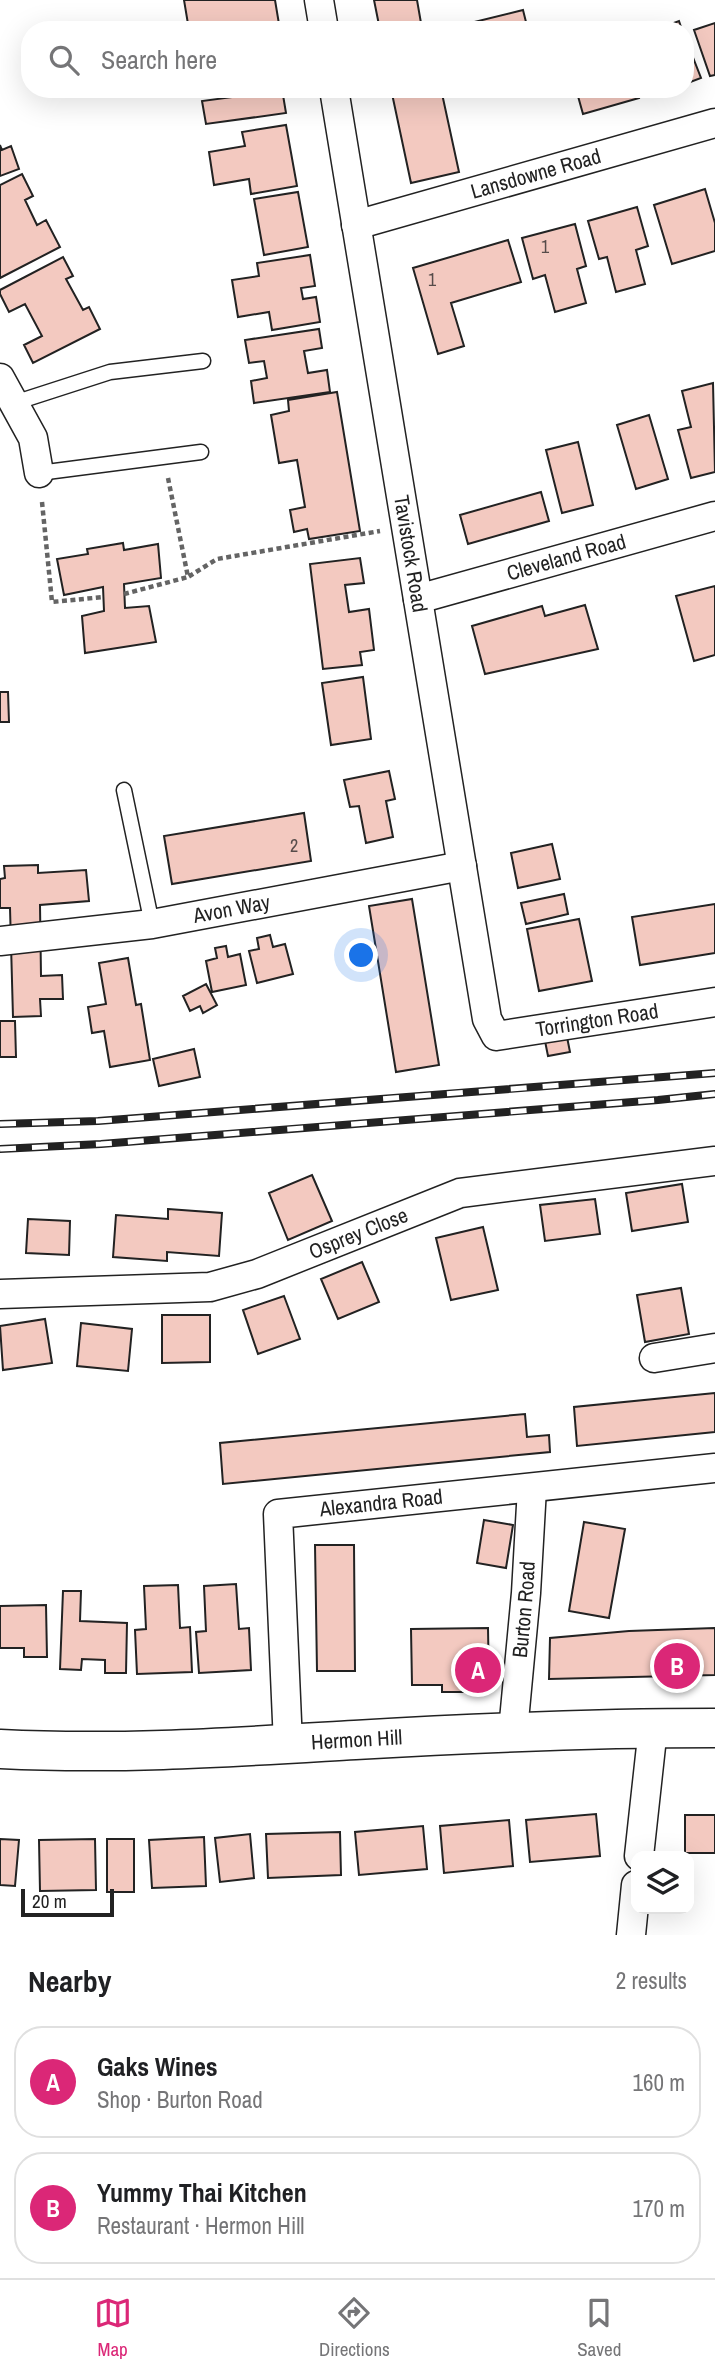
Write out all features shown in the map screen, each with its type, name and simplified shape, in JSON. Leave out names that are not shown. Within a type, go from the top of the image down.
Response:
[{"type":"main road","name":"Hermon Hill","points":[[0,1749],[65,1752],[177,1751],[513,1731],[715,1728]]},
{"type":"street","points":[[319,0],[322,21]]},
{"type":"street","name":"Tavistock Road","points":[[335,98],[487,1019]]},
{"type":"street","name":"Lansdowne Road","points":[[356,225],[715,123]]},
{"type":"street","points":[[0,378],[33,438],[39,473]]},
{"type":"street","name":"Cleveland Road","points":[[418,599],[715,516]]},
{"type":"street","name":"Avon Way","points":[[0,941],[152,924],[462,866]]},
{"type":"street","name":"Torrington Road","points":[[487,1019],[496,1036],[715,1002]]},
{"type":"street","name":"Osprey Close","points":[[0,1294],[210,1287],[257,1274],[460,1193],[715,1161]]},
{"type":"street","points":[[654,1358],[715,1348]]},
{"type":"street","name":"Alexandra Road","points":[[288,1744],[278,1514],[715,1468]]},
{"type":"street","name":"Burton Road","points":[[513,1731],[527,1593],[532,1488]]},
{"type":"street","points":[[640,1851],[653,1728]]},
{"type":"street","points":[[631,1935],[633,1914]]},
{"type":"lane","points":[[14,403],[110,372],[204,362]]},
{"type":"lane","points":[[39,473],[201,452]]},
{"type":"lane","points":[[124,790],[152,924]]},
{"type":"path","points":[[163,457],[188,577]]},
{"type":"path","points":[[39,473],[52,602],[104,597]]},
{"type":"path","points":[[124,594],[188,577],[217,559],[406,527]]},
{"type":"building","points":[[184,0],[275,0],[278,21],[188,21]]},
{"type":"building","points":[[374,0],[417,0],[421,21],[378,21]]},
{"type":"building","points":[[523,10],[526,21],[478,21]]},
{"type":"building","points":[[715,23],[715,75],[710,76],[694,30]]},
{"type":"building","points":[[694,60],[701,78],[694,81]]},
{"type":"building","points":[[225,98],[284,98],[286,113],[206,124],[202,101]]},
{"type":"building","points":[[393,98],[443,98],[459,172],[411,183]]},
{"type":"building","points":[[579,98],[639,98],[583,114]]},
{"type":"building","points":[[286,125],[297,186],[251,194],[249,179],[214,185],[209,152],[245,146],[242,132]]},
{"type":"building","points":[[0,145],[2,150],[11,146],[19,169],[0,176]]},
{"type":"building","points":[[22,174],[33,196],[25,200],[37,225],[46,220],[60,247],[0,278],[0,185]]},
{"type":"building","points":[[705,189],[715,223],[715,251],[672,264],[654,205]]},
{"type":"building","points":[[298,192],[308,247],[264,255],[254,199]]},
{"type":"building","points":[[637,207],[648,246],[636,250],[645,284],[616,292],[607,257],[599,259],[588,221]]},
{"type":"building","points":[[575,224],[586,266],[577,269],[586,303],[555,312],[545,275],[533,279],[522,238]]},
{"type":"building","points":[[508,240],[521,282],[451,303],[464,346],[438,354],[413,268]]},
{"type":"building","points":[[310,255],[315,286],[301,288],[303,299],[316,297],[320,322],[272,330],[269,312],[238,317],[232,280],[259,276],[257,263]]},
{"type":"building","points":[[63,257],[73,276],[66,279],[83,310],[89,307],[100,329],[33,363],[24,345],[42,336],[25,304],[9,312],[0,290]]},
{"type":"building","points":[[319,329],[322,348],[304,351],[308,373],[327,370],[330,392],[254,403],[251,381],[267,378],[264,361],[249,363],[245,340]]},
{"type":"building","points":[[713,383],[715,472],[691,478],[678,430],[691,427],[682,391]]},
{"type":"building","points":[[337,392],[360,531],[309,539],[307,529],[294,532],[290,510],[305,507],[297,460],[279,463],[271,415],[289,411],[288,400]]},
{"type":"building","points":[[649,415],[668,479],[636,489],[617,425]]},
{"type":"building","points":[[578,442],[593,505],[562,513],[546,450]]},
{"type":"building","points":[[541,492],[549,521],[468,544],[460,515]]},
{"type":"building","points":[[123,543],[124,550],[158,544],[161,578],[124,584],[125,608],[149,606],[156,642],[85,653],[82,616],[104,611],[103,587],[64,595],[57,559],[88,554],[87,549]]},
{"type":"building","points":[[360,558],[364,583],[345,585],[349,612],[369,609],[374,650],[360,652],[362,665],[323,669],[310,564]]},
{"type":"building","points":[[715,586],[715,655],[694,661],[676,596]]},
{"type":"building","points":[[585,605],[598,649],[485,674],[472,626],[542,606],[545,616]]},
{"type":"building","points":[[363,677],[371,739],[331,745],[322,683]]},
{"type":"building","points":[[0,692],[8,692],[9,722],[0,722]]},
{"type":"building","points":[[389,771],[395,799],[386,801],[393,837],[366,843],[359,806],[350,807],[344,780]]},
{"type":"building","points":[[304,813],[311,861],[172,884],[164,836]]},
{"type":"building","points":[[552,844],[560,879],[518,888],[511,853]]},
{"type":"building","points":[[38,865],[38,873],[86,870],[89,901],[40,905],[41,976],[62,975],[63,999],[40,999],[41,1016],[13,1017],[10,908],[0,908],[0,879],[5,878],[4,866]]},
{"type":"building","points":[[564,894],[568,914],[526,924],[521,903]]},
{"type":"building","points":[[412,899],[439,1065],[396,1072],[369,906]]},
{"type":"building","points":[[715,904],[715,953],[640,965],[632,917]]},
{"type":"building","points":[[579,919],[592,981],[539,991],[527,929]]},
{"type":"building","points":[[270,935],[273,947],[285,944],[293,974],[257,983],[249,951],[259,949],[257,938]]},
{"type":"building","points":[[226,946],[228,957],[240,954],[246,985],[212,992],[206,961],[217,958],[215,948]]},
{"type":"building","points":[[128,958],[136,1005],[141,1004],[150,1060],[110,1067],[104,1031],[92,1033],[88,1007],[106,1004],[99,963]]},
{"type":"building","points":[[206,984],[217,1005],[203,1013],[200,1006],[190,1011],[183,996]]},
{"type":"building","points":[[0,1021],[15,1021],[16,1057],[0,1057]]},
{"type":"building","points":[[567,1037],[570,1052],[548,1056],[545,1041]]},
{"type":"building","points":[[194,1049],[200,1077],[159,1086],[153,1059]]},
{"type":"building","points":[[312,1175],[332,1221],[288,1240],[269,1193]]},
{"type":"building","points":[[682,1184],[688,1222],[632,1231],[626,1193]]},
{"type":"building","points":[[595,1199],[600,1234],[545,1241],[540,1205]]},
{"type":"building","points":[[168,1209],[222,1213],[219,1256],[167,1252],[167,1261],[113,1257],[116,1215],[168,1219]]},
{"type":"building","points":[[28,1219],[70,1221],[69,1255],[26,1253]]},
{"type":"building","points":[[483,1227],[498,1290],[451,1300],[436,1238]]},
{"type":"building","points":[[362,1262],[379,1302],[338,1319],[321,1279]]},
{"type":"building","points":[[681,1288],[689,1334],[645,1342],[637,1295]]},
{"type":"building","points":[[284,1296],[300,1339],[258,1354],[243,1310]]},
{"type":"building","points":[[162,1315],[210,1315],[210,1362],[162,1363]]},
{"type":"building","points":[[45,1319],[52,1363],[3,1370],[0,1326]]},
{"type":"building","points":[[81,1323],[132,1329],[128,1371],[77,1366]]},
{"type":"building","points":[[715,1393],[715,1432],[577,1446],[574,1407]]},
{"type":"building","points":[[525,1414],[527,1437],[549,1435],[550,1452],[223,1484],[220,1443]]},
{"type":"building","points":[[484,1520],[513,1525],[506,1568],[477,1563]]},
{"type":"building","points":[[584,1522],[625,1529],[609,1618],[569,1611]]},
{"type":"building","points":[[315,1545],[354,1545],[355,1671],[317,1671]]},
{"type":"building","points":[[236,1584],[239,1629],[249,1628],[251,1670],[199,1673],[196,1632],[206,1631],[204,1586]]},
{"type":"building","points":[[178,1585],[180,1628],[190,1627],[192,1672],[137,1674],[135,1630],[146,1629],[144,1586]]},
{"type":"building","points":[[63,1591],[81,1591],[80,1621],[127,1623],[126,1673],[105,1673],[105,1660],[82,1659],[81,1670],[60,1669]]},
{"type":"building","points":[[46,1605],[47,1657],[24,1657],[24,1648],[0,1648],[0,1606]]},
{"type":"building","points":[[488,1628],[489,1685],[469,1685],[469,1692],[442,1692],[442,1685],[412,1685],[411,1629]]},
{"type":"building","points":[[715,1628],[715,1675],[549,1679],[550,1638],[629,1631]]},
{"type":"building","points":[[596,1814],[600,1856],[530,1862],[526,1820]]},
{"type":"building","points":[[685,1815],[715,1815],[715,1853],[685,1851]]},
{"type":"building","points":[[509,1820],[513,1866],[444,1873],[440,1826]]},
{"type":"building","points":[[423,1826],[427,1869],[359,1875],[355,1832]]},
{"type":"building","points":[[340,1832],[341,1875],[268,1878],[266,1834]]},
{"type":"building","points":[[250,1834],[254,1878],[220,1882],[215,1838]]},
{"type":"building","points":[[204,1837],[206,1886],[152,1888],[149,1840]]},
{"type":"building","points":[[0,1839],[19,1840],[15,1886],[0,1885]]},
{"type":"building","points":[[95,1839],[96,1890],[40,1891],[39,1840]]},
{"type":"building","points":[[107,1839],[134,1839],[134,1892],[107,1892]]},
{"type":"railway","points":[[0,1124],[98,1121],[715,1073]]},
{"type":"railway","points":[[0,1149],[101,1144],[715,1094]]},
{"type":"place","name":"Yummy Thai Kitchen","points":[[677,1666]]},
{"type":"place","name":"Gaks Wines","points":[[478,1670]]}]
